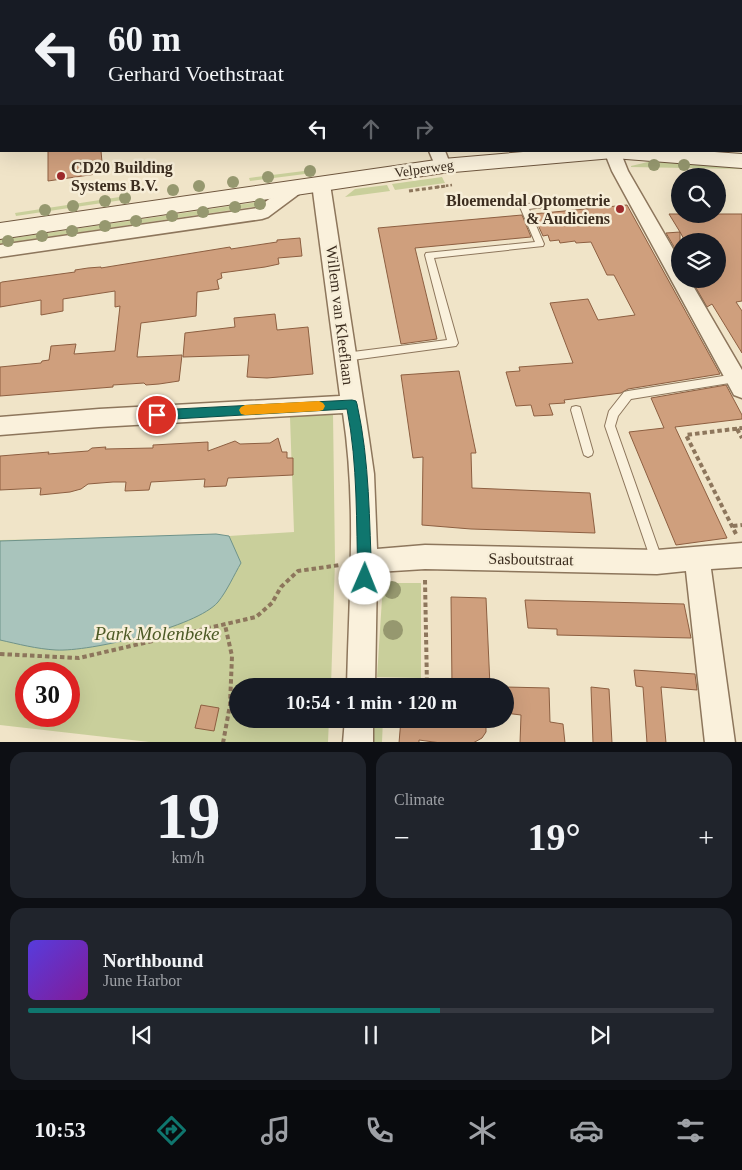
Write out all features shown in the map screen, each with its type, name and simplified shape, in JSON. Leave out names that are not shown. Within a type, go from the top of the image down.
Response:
[{"type":"main road","name":"Velperweg","points":[[0,231],[444,167],[602,152]]},
{"type":"main road","name":"Velperweg","points":[[625,152],[742,161]]},
{"type":"street","points":[[612,152],[620,170],[671,262]]},
{"type":"street","name":"Willem van Kleeflaan","points":[[321,184],[361,469],[366,561],[361,678]]},
{"type":"street","name":"Velperweg","points":[[0,251],[262,213],[297,187]]},
{"type":"street","points":[[686,288],[740,381]]},
{"type":"street","points":[[0,426],[99,418],[352,404]]},
{"type":"street","name":"Sasboutstraat","points":[[366,561],[424,557],[657,562],[697,559],[740,547]]},
{"type":"street","points":[[697,559],[720,742]]},
{"type":"street","points":[[358,742],[359,728]]},
{"type":"lane","points":[[345,357],[453,343],[429,255],[540,244],[524,207],[569,202]]},
{"type":"lane","points":[[657,562],[610,426],[613,414],[628,395],[740,381]]},
{"type":"lane","points":[[576,410],[588,452]]},
{"type":"path","points":[[47,0],[76,0]]},
{"type":"path","name":"Velperweg","points":[[444,167],[460,184]]},
{"type":"path","points":[[740,547],[732,526],[686,435],[740,428],[742,438]]},
{"type":"path","points":[[732,526],[742,525]]},
{"type":"path","points":[[424,557],[427,678]]},
{"type":"path","points":[[0,654],[79,658],[225,625],[256,617],[272,603],[281,587],[298,571],[366,561]]},
{"type":"path","points":[[223,742],[230,705],[232,656],[225,625]]},
{"type":"green space","points":[[652,161],[742,165],[742,169],[631,167]]},
{"type":"green space","points":[[312,170],[313,173],[250,181],[249,178]]},
{"type":"green space","points":[[442,177],[445,183],[395,190],[392,184]]},
{"type":"green space","points":[[387,185],[390,191],[345,197],[355,189]]},
{"type":"green space","points":[[126,196],[129,199],[16,216],[15,213]]},
{"type":"green space","points":[[271,200],[257,209],[252,207],[0,244],[0,240]]},
{"type":"green space","name":"Park Molenbeke","points":[[333,413],[335,561],[331,678],[229,678],[229,728],[329,728],[328,742],[149,742],[18,727],[80,727],[80,662],[15,662],[15,727],[0,725],[0,540],[229,536],[294,532],[290,417]]},
{"type":"green space","points":[[383,583],[421,583],[421,678],[377,677]]},
{"type":"green space","points":[[372,728],[383,728],[382,742],[371,742]]},
{"type":"water","points":[[216,534],[229,536],[241,563],[218,602],[206,611],[188,620],[142,636],[72,650],[42,649],[0,640],[0,541]]},
{"type":"building","points":[[48,152],[101,152],[103,173],[48,181]]},
{"type":"building","points":[[627,205],[720,374],[628,389],[621,393],[564,400],[565,403],[549,404],[553,415],[534,416],[531,405],[516,406],[506,372],[520,371],[519,367],[573,363],[550,303],[588,299],[598,320],[635,315],[614,275],[607,275],[591,242],[576,243],[575,241],[560,243],[559,240],[550,241],[548,235],[543,236],[533,214]]},
{"type":"building","points":[[726,214],[742,214],[742,301],[736,302],[742,311],[742,353],[712,304],[707,307],[696,288],[726,288],[726,233],[680,233],[674,223],[726,223]]},
{"type":"building","points":[[522,215],[531,237],[415,248],[437,339],[401,344],[378,228]]},
{"type":"building","points":[[680,232],[671,233],[671,242],[666,233]]},
{"type":"building","points":[[300,238],[302,256],[278,258],[279,264],[265,267],[221,273],[222,278],[217,280],[219,289],[197,292],[196,316],[141,323],[137,357],[182,355],[179,381],[146,385],[144,383],[113,385],[113,387],[0,396],[0,367],[41,363],[42,361],[49,360],[51,346],[76,344],[74,354],[115,351],[120,306],[115,307],[115,291],[63,299],[63,311],[41,315],[41,300],[0,307],[0,283],[75,272],[75,270],[88,268],[101,268],[230,247],[231,249],[277,242],[277,240]]},
{"type":"building","points":[[275,314],[277,330],[308,327],[313,374],[267,378],[247,377],[249,355],[183,357],[185,333],[235,327],[234,318]]},
{"type":"building","points":[[459,371],[476,453],[471,453],[472,488],[590,493],[595,533],[471,529],[422,525],[423,457],[413,458],[401,375]]},
{"type":"building","points":[[726,385],[742,415],[742,419],[675,427],[727,538],[676,545],[629,432],[664,428],[651,398]]},
{"type":"building","points":[[278,438],[282,452],[287,452],[287,458],[293,458],[293,475],[228,478],[226,486],[204,487],[205,479],[151,482],[149,490],[125,491],[126,482],[113,482],[88,484],[81,489],[70,492],[40,495],[41,488],[0,490],[0,456],[88,451],[92,448],[106,447],[105,449],[153,448],[153,445],[208,442],[208,451],[235,441],[240,444],[270,443]]},
{"type":"building","points":[[451,597],[486,598],[490,678],[452,678]]},
{"type":"building","points":[[525,600],[684,604],[691,638],[557,635],[557,629],[528,628]]},
{"type":"building","points":[[634,670],[695,674],[697,690],[661,687],[666,742],[647,742],[643,687],[636,686]]},
{"type":"building","points":[[514,687],[549,688],[550,722],[563,724],[565,742],[520,742],[521,715],[514,714]]},
{"type":"building","points":[[591,687],[609,689],[612,742],[593,742]]},
{"type":"building","points":[[201,705],[219,708],[214,731],[195,728]]},
{"type":"building","points":[[400,728],[486,728],[482,738],[475,742],[419,740],[419,742],[399,742]]},
{"type":"slow traffic","points":[[245,410],[319,406]]},
{"type":"place","name":"CD20 Building Systems B.V.","points":[[61,176]]},
{"type":"place","name":"Bloemendal Optometrie & Audiciens","points":[[620,209]]},
{"type":"route","points":[[157,415],[352,404],[361,469],[366,561],[365,579]]}]
